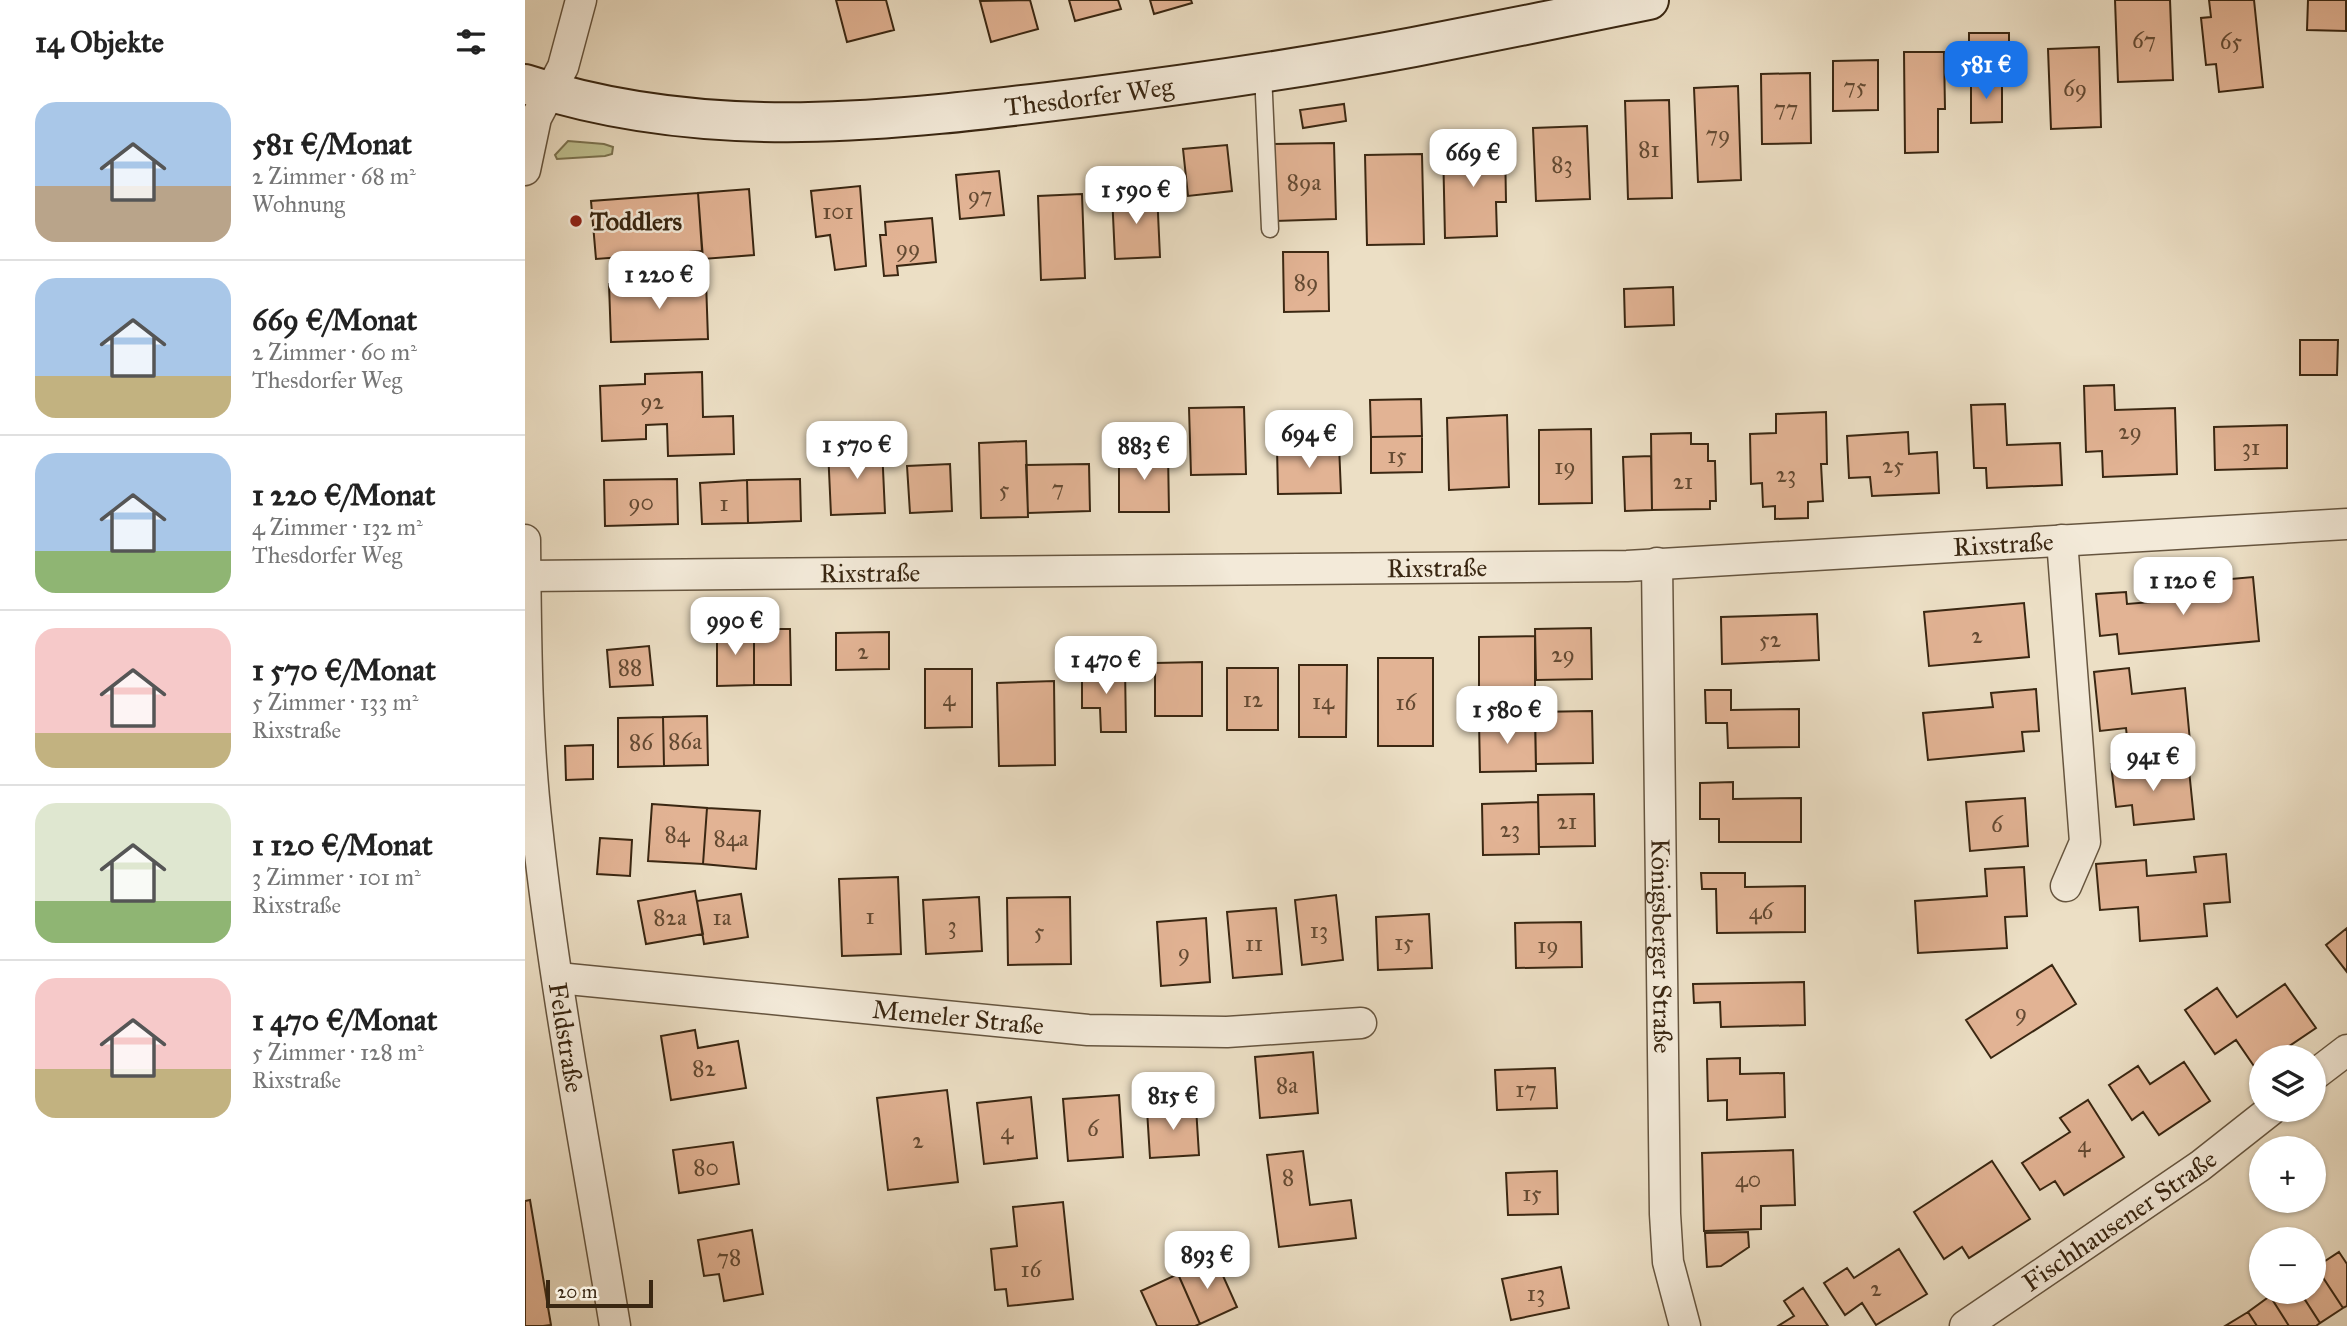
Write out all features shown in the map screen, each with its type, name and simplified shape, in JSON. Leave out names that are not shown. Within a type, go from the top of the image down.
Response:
[{"type":"street","points":[[525,170],[536,118],[538,88],[563,67],[582,0]]},
{"type":"street","name":"Thesdorfer Weg","points":[[538,88],[632,112],[703,120],[789,124],[968,112],[1204,82],[1412,48],[1649,0]]},
{"type":"street","name":"Rixstraße","points":[[525,576],[1613,566],[2347,524]]},
{"type":"street","name":"Feldstraße","points":[[525,540],[525,677],[537,826],[558,978],[614,1326]]},
{"type":"street","points":[[2062,540],[2085,842],[2066,886]]},
{"type":"street","name":"Königsberger Straße","points":[[1657,563],[1665,1214],[1668,1262],[1685,1326]]},
{"type":"street","name":"Memeler Straße","points":[[558,978],[1088,1030],[1227,1032],[1361,1023]]},
{"type":"street","points":[[2326,1066],[2347,1050]]},
{"type":"street","name":"Fischhausener Straße","points":[[1965,1326],[2200,1167],[2256,1122]]},
{"type":"lane","points":[[1263,72],[1269,229]]},
{"type":"green space","points":[[568,141],[604,144],[613,147],[612,154],[557,159],[555,155]]},
{"type":"building","points":[[836,0],[886,0],[894,30],[847,42]]},
{"type":"building","points":[[1030,0],[1038,29],[991,42],[980,1]]},
{"type":"building","points":[[1069,0],[1118,0],[1121,9],[1075,21]]},
{"type":"building","points":[[1150,0],[1191,0],[1192,3],[1154,14]]},
{"type":"building","points":[[2115,0],[2170,0],[2173,80],[2118,82]]},
{"type":"building","points":[[2209,0],[2254,0],[2263,87],[2219,92],[2216,64],[2206,65],[2201,18],[2211,17]]},
{"type":"building","points":[[2308,0],[2346,0],[2346,31],[2307,30]]},
{"type":"building","points":[[1969,33],[2009,33],[2009,79],[1969,79]]},
{"type":"building","points":[[2099,47],[2101,127],[2051,129],[2048,49]]},
{"type":"building","points":[[1904,52],[1944,52],[1945,109],[1938,109],[1938,152],[1905,153]]},
{"type":"building","points":[[1878,60],[1878,110],[1833,111],[1833,61]]},
{"type":"building","points":[[1810,73],[1811,143],[1762,144],[1761,74]]},
{"type":"building","points":[[1971,80],[2002,80],[2002,122],[1971,123]]},
{"type":"building","points":[[1738,86],[1741,180],[1698,182],[1694,88]]},
{"type":"building","points":[[1669,100],[1672,198],[1628,199],[1625,101]]},
{"type":"building","points":[[1344,104],[1346,121],[1303,128],[1300,110]]},
{"type":"building","points":[[1587,126],[1590,199],[1536,201],[1533,128]]},
{"type":"building","points":[[1334,143],[1336,219],[1275,221],[1273,144]]},
{"type":"building","points":[[1505,144],[1506,202],[1496,202],[1497,236],[1445,238],[1443,146]]},
{"type":"building","points":[[1227,145],[1232,191],[1188,196],[1183,149]]},
{"type":"building","points":[[1422,154],[1424,244],[1367,245],[1365,155]]},
{"type":"building","points":[[999,171],[1004,215],[960,219],[956,175]]},
{"type":"building","points":[[860,186],[866,266],[835,270],[830,235],[816,237],[811,191]]},
{"type":"building","points":[[749,189],[754,255],[703,259],[698,193]]},
{"type":"building","points":[[1157,192],[1160,257],[1115,259],[1112,194]]},
{"type":"building","points":[[698,193],[702,251],[596,259],[591,201]]},
{"type":"building","points":[[1082,194],[1085,278],[1041,280],[1038,196]]},
{"type":"building","points":[[932,218],[936,262],[897,266],[898,275],[884,276],[880,235],[886,235],[885,222]]},
{"type":"building","points":[[1283,252],[1328,252],[1329,311],[1284,312]]},
{"type":"building","points":[[706,281],[708,339],[611,342],[609,284]]},
{"type":"building","points":[[1673,287],[1674,325],[1625,327],[1624,289]]},
{"type":"building","points":[[2300,340],[2338,340],[2337,375],[2300,375]]},
{"type":"building","points":[[702,372],[703,417],[733,416],[734,454],[668,456],[667,424],[646,425],[646,439],[602,441],[600,386],[645,384],[645,374]]},
{"type":"building","points":[[2114,385],[2115,410],[2175,408],[2177,474],[2103,477],[2102,451],[2086,452],[2084,386]]},
{"type":"building","points":[[1421,399],[1422,436],[1371,437],[1370,400]]},
{"type":"building","points":[[2005,404],[2007,445],[2060,443],[2062,485],[1987,488],[1986,468],[1974,468],[1971,405]]},
{"type":"building","points":[[1244,407],[1246,474],[1191,475],[1189,408]]},
{"type":"building","points":[[1826,412],[1827,464],[1821,464],[1823,501],[1808,502],[1808,518],[1775,519],[1775,506],[1763,507],[1762,483],[1751,484],[1750,434],[1776,433],[1776,414]]},
{"type":"building","points":[[1507,415],[1509,487],[1449,490],[1447,418]]},
{"type":"building","points":[[2287,425],[2287,468],[2215,470],[2214,427]]},
{"type":"building","points":[[1591,429],[1592,503],[1539,504],[1539,430]]},
{"type":"building","points":[[1908,432],[1909,454],[1937,452],[1939,493],[1872,496],[1870,477],[1849,478],[1847,436]]},
{"type":"building","points":[[1691,433],[1691,444],[1708,444],[1708,461],[1715,461],[1716,501],[1710,501],[1710,509],[1652,510],[1651,434]]},
{"type":"building","points":[[1422,436],[1422,472],[1371,473],[1371,437]]},
{"type":"building","points":[[1026,441],[1028,517],[981,518],[979,443]]},
{"type":"building","points":[[1339,445],[1341,493],[1278,494],[1277,447]]},
{"type":"building","points":[[882,447],[885,513],[831,515],[828,449]]},
{"type":"building","points":[[1168,452],[1169,512],[1119,512],[1119,453]]},
{"type":"building","points":[[1651,456],[1652,510],[1625,511],[1623,457]]},
{"type":"building","points":[[950,464],[952,511],[910,513],[907,466]]},
{"type":"building","points":[[1089,464],[1090,511],[1028,513],[1026,465]]},
{"type":"building","points":[[677,479],[678,524],[605,526],[604,480]]},
{"type":"building","points":[[800,479],[801,521],[748,523],[747,480]]},
{"type":"building","points":[[747,480],[748,523],[702,524],[700,483]]},
{"type":"building","points":[[2253,577],[2259,641],[2119,654],[2117,634],[2100,636],[2096,594],[2126,592],[2127,604],[2176,600],[2175,584]]},
{"type":"building","points":[[2024,603],[2029,657],[1929,666],[1924,612]]},
{"type":"building","points":[[1817,614],[1819,660],[1722,664],[1721,617]]},
{"type":"building","points":[[1591,628],[1592,679],[1536,680],[1535,629]]},
{"type":"building","points":[[717,629],[754,629],[754,685],[717,686]]},
{"type":"building","points":[[754,629],[790,629],[791,685],[754,685]]},
{"type":"building","points":[[889,632],[889,669],[836,670],[836,633]]},
{"type":"building","points":[[1535,636],[1535,687],[1479,689],[1479,637]]},
{"type":"building","points":[[649,646],[653,685],[610,687],[607,650]]},
{"type":"building","points":[[1378,658],[1433,658],[1433,746],[1378,746]]},
{"type":"building","points":[[1202,662],[1202,716],[1155,716],[1155,663]]},
{"type":"building","points":[[1299,665],[1347,665],[1346,737],[1299,737]]},
{"type":"building","points":[[1082,667],[1125,667],[1126,732],[1101,732],[1100,708],[1082,708]]},
{"type":"building","points":[[1227,668],[1278,668],[1278,730],[1227,730]]},
{"type":"building","points":[[2129,668],[2132,694],[2185,688],[2190,741],[2128,747],[2126,728],[2100,731],[2094,672]]},
{"type":"building","points":[[925,669],[972,669],[972,727],[925,728]]},
{"type":"building","points":[[1054,681],[1055,765],[999,766],[997,683]]},
{"type":"building","points":[[2036,689],[2039,731],[2022,732],[2024,751],[1928,760],[1923,713],[1993,707],[1991,693]]},
{"type":"building","points":[[1705,690],[1731,690],[1731,710],[1799,709],[1799,747],[1728,748],[1727,723],[1706,723]]},
{"type":"building","points":[[1592,711],[1593,763],[1536,764],[1535,712]]},
{"type":"building","points":[[707,716],[708,765],[664,766],[663,717]]},
{"type":"building","points":[[663,717],[664,766],[618,767],[618,718]]},
{"type":"building","points":[[1535,720],[1536,771],[1480,772],[1479,721]]},
{"type":"building","points":[[593,745],[593,779],[566,780],[565,746]]},
{"type":"building","points":[[2143,760],[2144,774],[2189,770],[2194,819],[2134,825],[2132,805],[2116,807],[2111,764]]},
{"type":"building","points":[[1733,782],[1733,799],[1801,798],[1801,842],[1719,842],[1719,819],[1700,819],[1700,783]]},
{"type":"building","points":[[1594,794],[1595,846],[1539,847],[1538,795]]},
{"type":"building","points":[[2025,798],[2028,846],[1970,851],[1966,802]]},
{"type":"building","points":[[1538,802],[1539,854],[1483,855],[1482,804]]},
{"type":"building","points":[[652,804],[707,808],[703,864],[648,861]]},
{"type":"building","points":[[707,808],[760,811],[756,869],[703,864]]},
{"type":"building","points":[[600,838],[632,840],[630,876],[597,874]]},
{"type":"building","points":[[2226,854],[2230,902],[2204,904],[2207,936],[2140,941],[2138,907],[2100,910],[2096,864],[2146,860],[2147,876],[2196,872],[2194,857]]},
{"type":"building","points":[[2024,867],[2027,916],[2005,917],[2007,948],[1918,953],[1915,901],[1987,896],[1985,869]]},
{"type":"building","points":[[1701,873],[1745,873],[1745,887],[1805,886],[1805,932],[1717,933],[1716,889],[1702,889]]},
{"type":"building","points":[[898,877],[901,954],[842,956],[839,879]]},
{"type":"building","points":[[695,891],[703,934],[646,944],[638,901]]},
{"type":"building","points":[[741,894],[748,937],[704,944],[697,901]]},
{"type":"building","points":[[1336,895],[1343,960],[1302,965],[1295,900]]},
{"type":"building","points":[[979,897],[982,951],[926,954],[923,900]]},
{"type":"building","points":[[1070,897],[1071,964],[1008,965],[1007,898]]},
{"type":"building","points":[[1276,908],[1282,974],[1233,978],[1227,912]]},
{"type":"building","points":[[1429,914],[1432,968],[1378,970],[1376,917]]},
{"type":"building","points":[[1206,918],[1210,982],[1161,986],[1157,922]]},
{"type":"building","points":[[1581,922],[1582,967],[1516,968],[1515,923]]},
{"type":"building","points":[[2347,928],[2347,972],[2326,945]]},
{"type":"building","points":[[2052,965],[2076,1004],[1991,1058],[1966,1020]]},
{"type":"building","points":[[1804,982],[1805,1025],[1721,1027],[1720,1002],[1694,1003],[1693,984]]},
{"type":"building","points":[[2285,984],[2316,1028],[2291,1045],[2249,1045],[2249,1059],[2236,1040],[2215,1054],[2185,1010],[2217,988],[2237,1017]]},
{"type":"building","points":[[695,1030],[698,1048],[738,1041],[746,1088],[671,1100],[661,1036]]},
{"type":"building","points":[[1313,1052],[1318,1113],[1260,1118],[1255,1057]]},
{"type":"building","points":[[1740,1058],[1740,1074],[1784,1073],[1785,1117],[1727,1120],[1727,1100],[1708,1101],[1707,1059]]},
{"type":"building","points":[[2184,1062],[2210,1101],[2159,1135],[2143,1112],[2132,1120],[2109,1085],[2138,1066],[2150,1084]]},
{"type":"building","points":[[1555,1068],[1557,1108],[1497,1110],[1495,1070]]},
{"type":"building","points":[[947,1090],[958,1182],[888,1190],[877,1098]]},
{"type":"building","points":[[1119,1095],[1123,1157],[1068,1161],[1063,1099]]},
{"type":"building","points":[[1031,1097],[1037,1158],[984,1164],[977,1103]]},
{"type":"building","points":[[2088,1100],[2124,1157],[2064,1195],[2055,1181],[2040,1190],[2022,1163],[2070,1132],[2060,1118]]},
{"type":"building","points":[[1196,1107],[1199,1155],[1150,1158],[1147,1110]]},
{"type":"building","points":[[733,1142],[739,1184],[679,1193],[673,1150]]},
{"type":"building","points":[[1793,1150],[1795,1205],[1761,1206],[1761,1229],[1704,1231],[1702,1153]]},
{"type":"building","points":[[1303,1151],[1310,1205],[1351,1200],[1356,1238],[1279,1247],[1267,1155]]},
{"type":"building","points":[[1992,1161],[2030,1219],[1969,1258],[1962,1247],[1944,1259],[1914,1212]]},
{"type":"building","points":[[1557,1171],[1558,1214],[1508,1215],[1506,1173]]},
{"type":"building","points":[[530,1200],[551,1325],[525,1326],[525,1201]]},
{"type":"building","points":[[1063,1202],[1073,1299],[1008,1306],[1006,1289],[995,1290],[991,1249],[1017,1246],[1013,1207]]},
{"type":"building","points":[[752,1230],[763,1294],[724,1301],[719,1274],[704,1276],[698,1240]]},
{"type":"building","points":[[1748,1232],[1749,1247],[1721,1266],[1707,1267],[1705,1233]]},
{"type":"building","points":[[1899,1249],[1927,1294],[1876,1325],[1862,1303],[1845,1315],[1824,1283],[1847,1268],[1854,1278]]},
{"type":"building","points":[[2339,1252],[2347,1264],[2347,1306],[2343,1308],[2326,1282],[2326,1260]]},
{"type":"building","points":[[1215,1258],[1237,1307],[1200,1324],[1178,1274]]},
{"type":"building","points":[[1561,1267],[1569,1308],[1511,1320],[1502,1279]]},
{"type":"building","points":[[1178,1274],[1200,1324],[1157,1326],[1141,1291]]},
{"type":"building","points":[[2326,1282],[2343,1308],[2320,1323],[2308,1304],[2326,1304]]},
{"type":"building","points":[[1803,1288],[1828,1326],[1778,1326],[1794,1316],[1784,1301]]},
{"type":"building","points":[[2259,1304],[2275,1304],[2289,1326],[2257,1326],[2248,1312]]},
{"type":"building","points":[[2275,1304],[2308,1304],[2320,1323],[2316,1326],[2289,1326]]},
{"type":"building","points":[[2248,1312],[2257,1326],[2225,1326]]},
{"type":"place","name":"Toddlers","points":[[576,221]]}]
